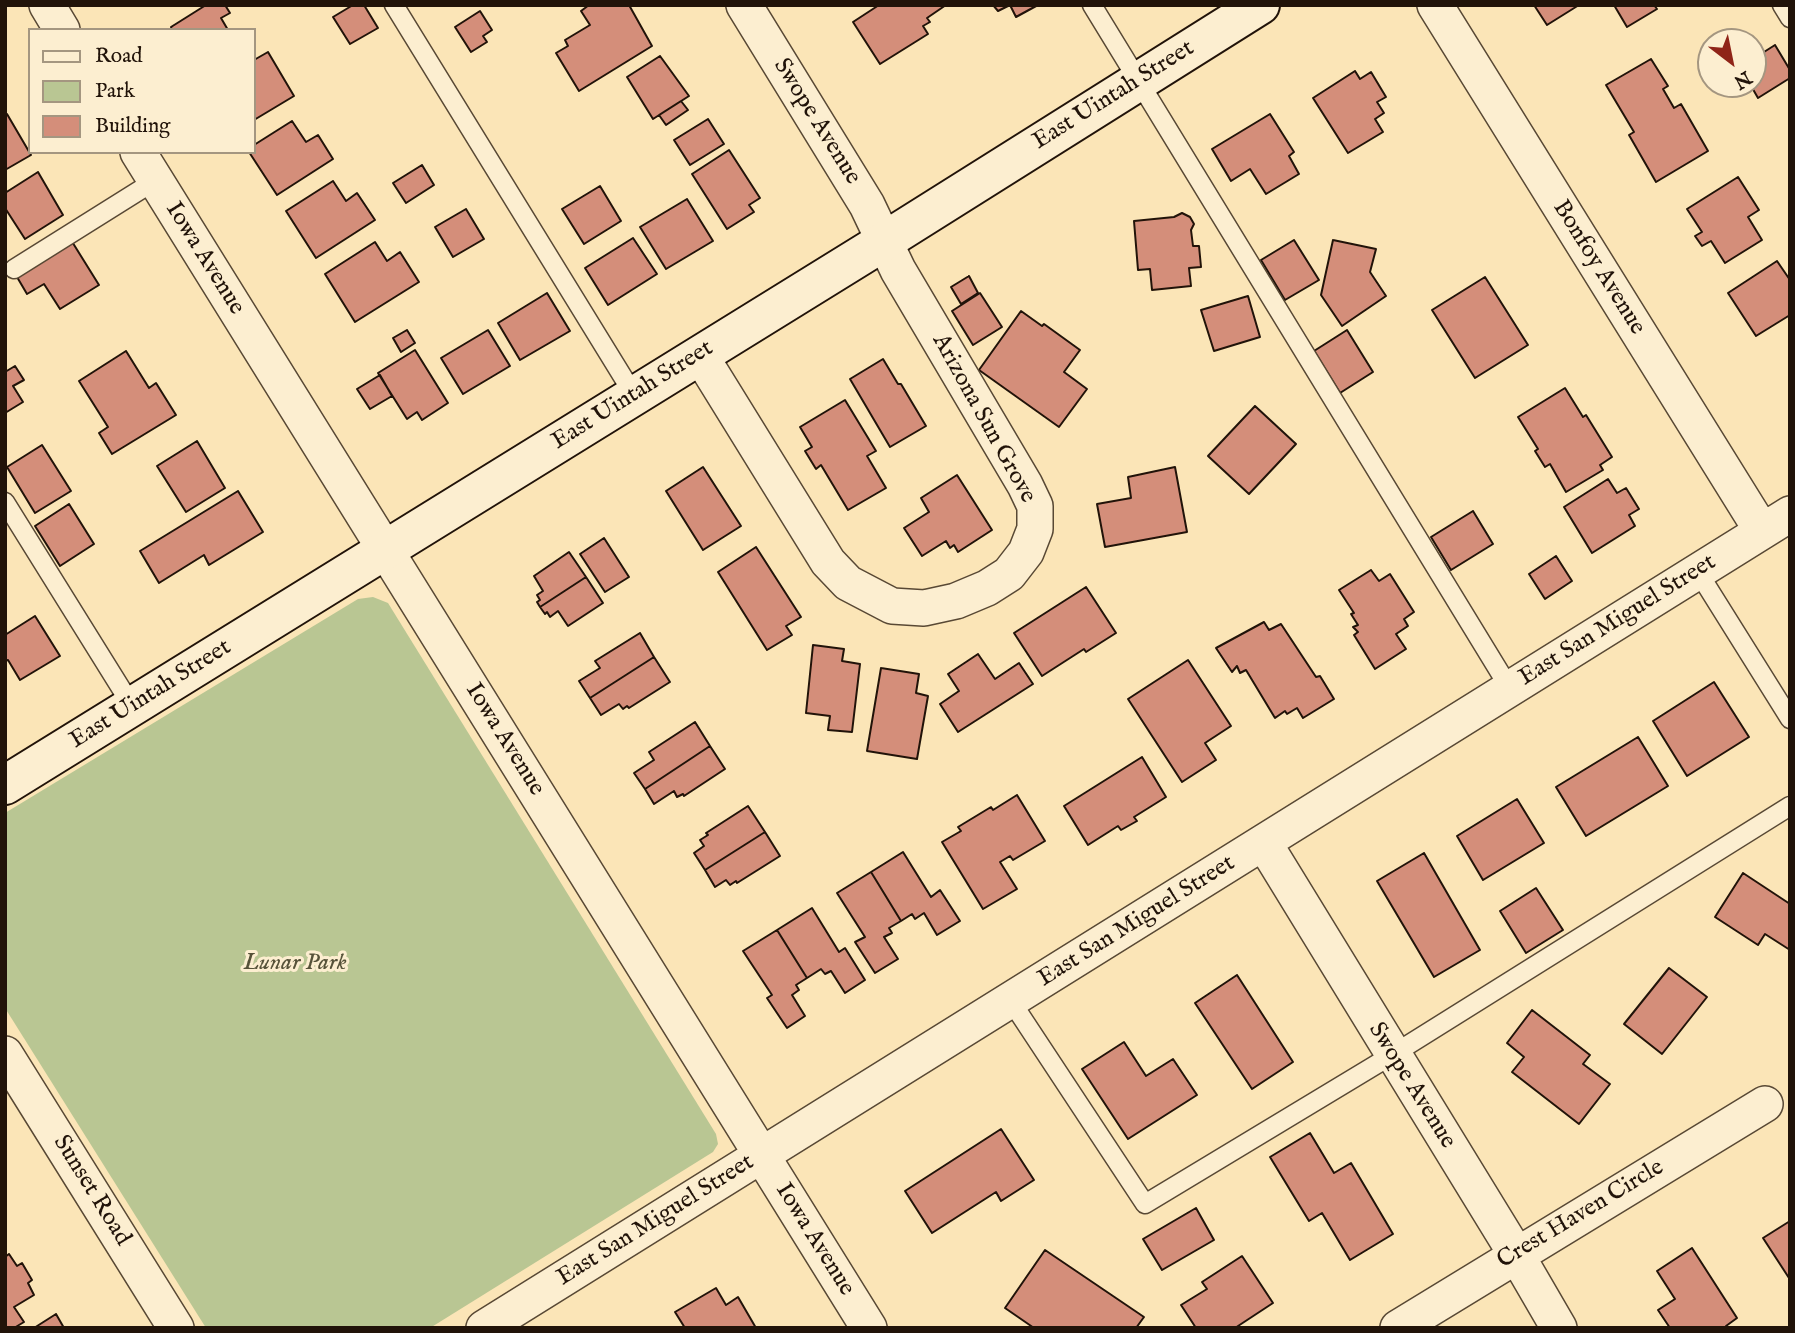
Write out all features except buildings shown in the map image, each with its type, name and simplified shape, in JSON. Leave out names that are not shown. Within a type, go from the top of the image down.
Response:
[{"type":"main road","name":"East Uintah Street","points":[[5,785],[883,242],[1260,5]]},
{"type":"street","points":[[47,5],[61,28]]},
{"type":"street","name":"Swope Avenue","points":[[744,5],[867,205],[883,242]]},
{"type":"street","name":"Bonfoy Avenue","points":[[1435,5],[1776,523]]},
{"type":"street","name":"Iowa Avenue","points":[[147,166],[869,1328]]},
{"type":"street","name":"Arizona Sun Grove","points":[[700,355],[828,562],[848,583],[892,607],[924,608],[956,601],[987,588],[1009,574],[1026,552],[1035,529],[1035,506],[883,242]]},
{"type":"street","name":"East San Miguel Street","points":[[504,1323],[762,1156],[1776,523]]},
{"type":"street","name":"Swope Avenue","points":[[1264,843],[1559,1328]]},
{"type":"street","name":"Sunset Road","points":[[5,1054],[176,1328]]},
{"type":"street","name":"Crest Haven Circle","points":[[1398,1328],[1765,1104]]},
{"type":"lane","points":[[394,5],[634,395]]},
{"type":"lane","points":[[1091,5],[1510,689]]},
{"type":"lane","points":[[1782,5],[1790,18]]},
{"type":"lane","points":[[14,269],[147,166]]},
{"type":"lane","points":[[5,502],[132,706]]},
{"type":"lane","points":[[1698,572],[1790,719]]},
{"type":"lane","points":[[1011,1000],[1145,1205],[1392,1055],[1790,806]]},
{"type":"green space","name":"Lunar Park","points":[[373,597],[388,603],[716,1134],[718,1144],[713,1152],[430,1328],[206,1328],[5,1008],[5,813],[358,599]]}]
